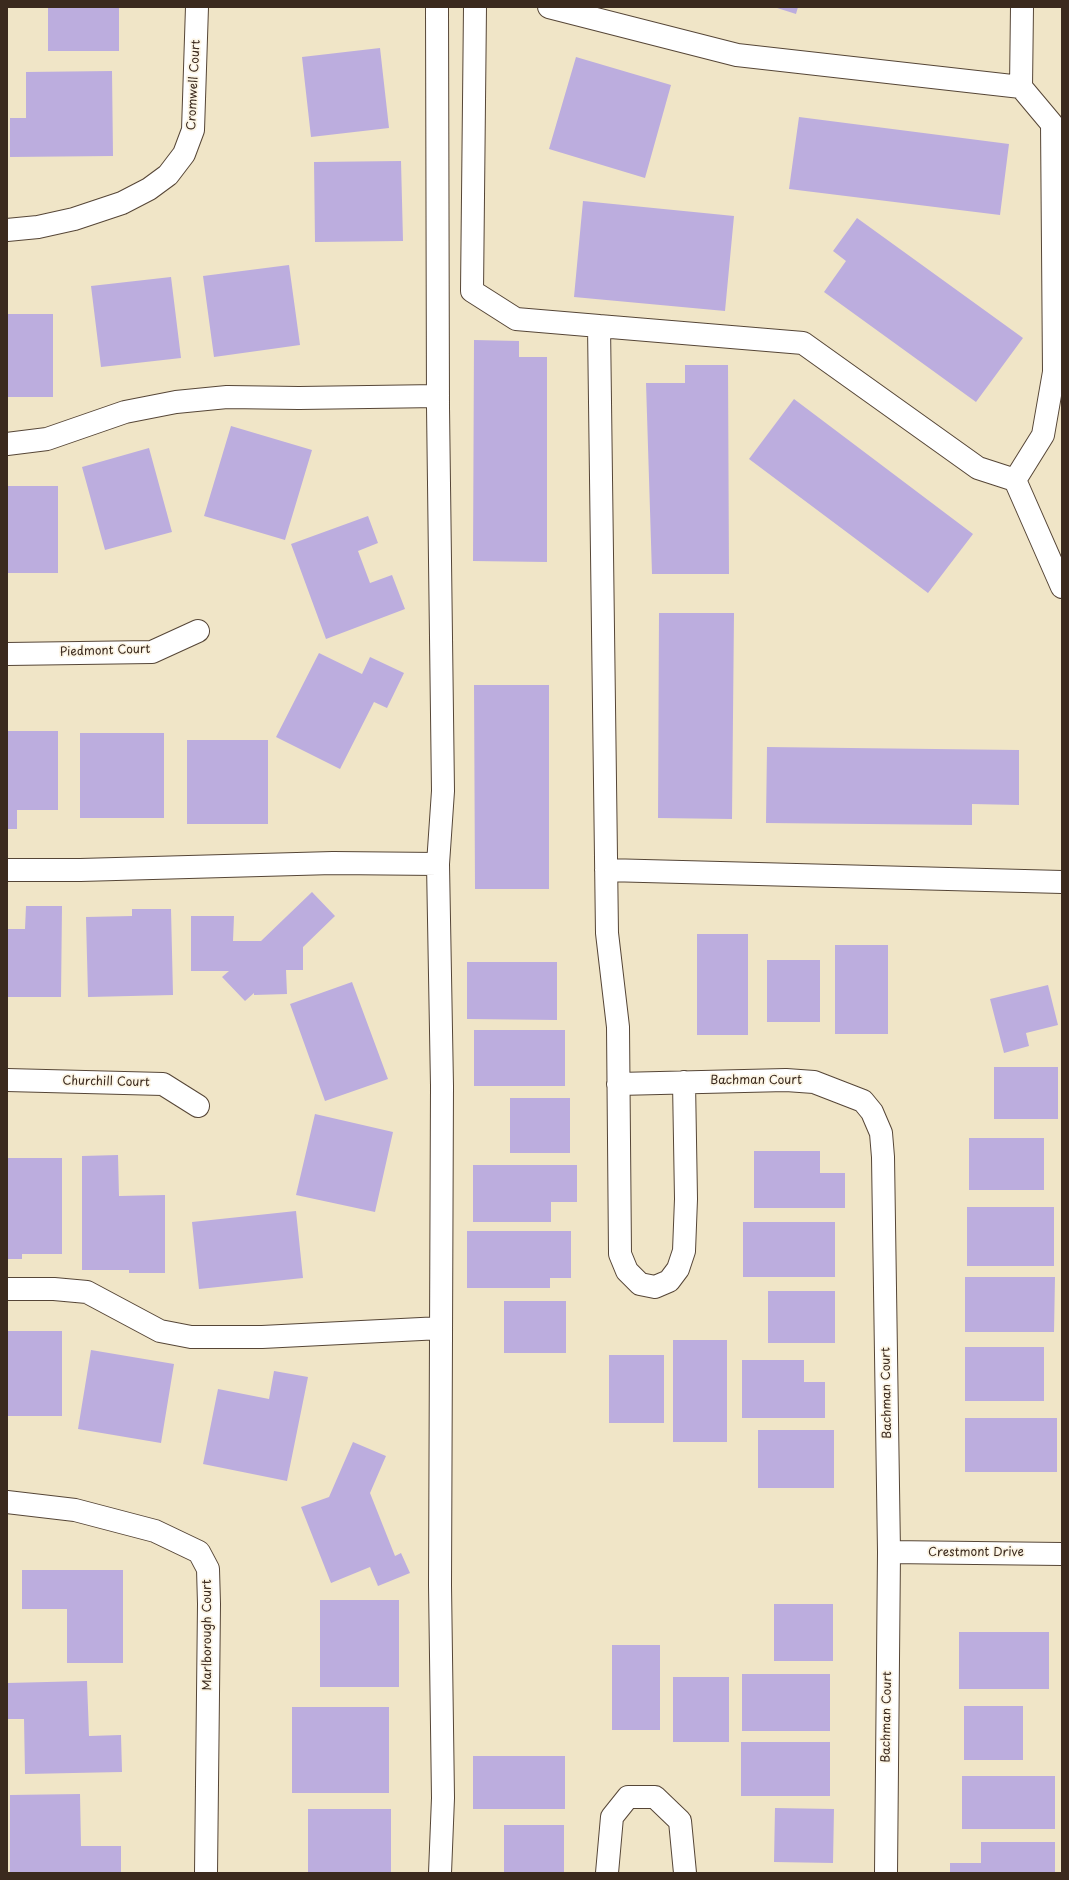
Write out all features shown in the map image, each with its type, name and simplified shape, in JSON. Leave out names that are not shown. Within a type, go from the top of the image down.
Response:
[{"type":"street","name":"Cromwell Court","points":[[7,230],[38,227],[74,219],[115,205],[149,189],[168,175],[184,154],[194,130],[197,7]]},
{"type":"street","points":[[437,7],[438,396],[443,791],[438,864],[442,1086],[440,1585],[443,1798],[440,1873]]},
{"type":"street","points":[[475,7],[472,291],[516,319],[803,343],[978,468],[1015,480],[1062,587]]},
{"type":"street","points":[[549,7],[737,55],[1022,87]]},
{"type":"street","points":[[1015,480],[1043,435],[1054,372],[1052,124],[1022,87],[1022,7]]},
{"type":"street","points":[[599,326],[606,932],[618,1027],[620,1254],[627,1271],[640,1284],[655,1287],[669,1281],[678,1269],[684,1251],[686,1199],[684,1082]]},
{"type":"street","points":[[7,444],[47,439],[125,412],[176,402],[227,397],[299,398],[438,396]]},
{"type":"street","name":"Piedmont Court","points":[[7,654],[152,652],[198,630]]},
{"type":"street","points":[[7,870],[80,870],[333,863],[438,864]]},
{"type":"street","points":[[606,870],[1062,882]]},
{"type":"street","name":"Churchill Court","points":[[7,1080],[163,1084],[198,1106]]},
{"type":"street","name":"Bachman Court","points":[[618,1084],[786,1080],[814,1082],[863,1101],[872,1112],[881,1133],[883,1157],[889,1552],[886,1873]]},
{"type":"street","points":[[7,1289],[54,1289],[87,1292],[160,1331],[191,1337],[262,1337],[441,1328]]},
{"type":"street","name":"Marlborough Court","points":[[7,1502],[75,1510],[155,1531],[199,1552],[208,1568],[209,1604],[206,1873]]},
{"type":"street","name":"Crestmont Drive","points":[[889,1552],[1062,1554]]},
{"type":"street","points":[[607,1873],[612,1818],[628,1798],[655,1797],[680,1821],[685,1873]]},
{"type":"building","points":[[48,7],[119,7],[119,51],[48,51]]},
{"type":"building","points":[[774,7],[798,7],[796,14]]},
{"type":"building","points":[[380,48],[389,128],[311,137],[302,57]]},
{"type":"building","points":[[576,57],[671,85],[645,178],[549,149]]},
{"type":"building","points":[[112,71],[113,156],[10,157],[10,118],[26,118],[26,72]]},
{"type":"building","points":[[799,117],[1009,144],[1000,215],[789,189]]},
{"type":"building","points":[[401,161],[403,241],[315,242],[314,162]]},
{"type":"building","points":[[583,201],[734,216],[725,311],[574,297]]},
{"type":"building","points":[[857,218],[1023,338],[976,402],[824,292],[846,261],[833,251]]},
{"type":"building","points":[[289,265],[300,345],[214,357],[203,276]]},
{"type":"building","points":[[171,277],[181,358],[101,367],[91,286]]},
{"type":"building","points":[[7,314],[53,314],[53,397],[7,397]]},
{"type":"building","points":[[474,340],[519,341],[519,357],[547,357],[547,562],[473,561]]},
{"type":"building","points":[[685,365],[728,365],[729,574],[652,574],[646,383],[685,383]]},
{"type":"building","points":[[794,399],[973,534],[928,593],[749,459]]},
{"type":"building","points":[[231,426],[312,450],[285,540],[204,516]]},
{"type":"building","points":[[149,448],[172,532],[105,550],[82,467]]},
{"type":"building","points":[[7,486],[58,486],[58,573],[7,573]]},
{"type":"building","points":[[368,516],[378,543],[358,551],[370,583],[392,575],[405,609],[326,639],[291,544]]},
{"type":"building","points":[[659,613],[734,613],[732,819],[658,818]]},
{"type":"building","points":[[319,653],[362,674],[370,657],[404,673],[387,708],[374,702],[340,769],[276,737]]},
{"type":"building","points":[[474,685],[549,685],[549,889],[475,889]]},
{"type":"building","points":[[7,731],[58,731],[58,810],[17,810],[17,829],[7,829]]},
{"type":"building","points":[[80,733],[164,733],[164,818],[80,818]]},
{"type":"building","points":[[187,740],[268,740],[268,824],[187,824]]},
{"type":"building","points":[[767,747],[1019,750],[1019,805],[972,804],[972,825],[766,823]]},
{"type":"building","points":[[312,892],[335,916],[303,947],[303,970],[286,970],[287,994],[254,995],[254,993],[245,1001],[222,977],[229,971],[191,971],[191,916],[234,916],[233,941],[261,941]]},
{"type":"building","points":[[26,906],[62,906],[61,997],[7,997],[7,929],[25,929]]},
{"type":"building","points":[[132,909],[171,909],[173,995],[88,997],[86,917],[132,916]]},
{"type":"building","points":[[697,934],[748,934],[748,1035],[697,1035]]},
{"type":"building","points":[[835,945],[888,945],[888,1034],[835,1034]]},
{"type":"building","points":[[767,960],[820,960],[820,1022],[767,1022]]},
{"type":"building","points":[[467,962],[557,962],[557,1020],[467,1019]]},
{"type":"building","points":[[352,982],[388,1079],[325,1101],[290,1004]]},
{"type":"building","points":[[1048,985],[1058,1025],[1026,1033],[1029,1046],[1004,1053],[990,999]]},
{"type":"building","points":[[474,1030],[565,1030],[565,1086],[474,1086]]},
{"type":"building","points":[[994,1067],[1058,1067],[1058,1119],[994,1119]]},
{"type":"building","points":[[510,1098],[570,1098],[570,1153],[510,1153]]},
{"type":"building","points":[[315,1114],[393,1132],[375,1212],[296,1195]]},
{"type":"building","points":[[969,1138],[1044,1138],[1044,1190],[969,1190]]},
{"type":"building","points":[[754,1151],[820,1151],[820,1173],[845,1173],[845,1208],[754,1208]]},
{"type":"building","points":[[118,1155],[119,1196],[165,1195],[165,1273],[129,1273],[129,1270],[82,1270],[82,1156]]},
{"type":"building","points":[[7,1158],[62,1158],[62,1254],[22,1254],[22,1259],[7,1259]]},
{"type":"building","points":[[473,1165],[577,1165],[577,1202],[551,1202],[551,1222],[473,1222]]},
{"type":"building","points":[[967,1207],[1054,1207],[1054,1266],[967,1266]]},
{"type":"building","points":[[296,1211],[303,1278],[199,1289],[192,1222]]},
{"type":"building","points":[[743,1222],[835,1222],[835,1277],[743,1277]]},
{"type":"building","points":[[467,1231],[571,1231],[571,1278],[550,1278],[550,1288],[467,1288]]},
{"type":"building","points":[[965,1277],[1055,1277],[1054,1332],[965,1332]]},
{"type":"building","points":[[768,1291],[835,1291],[835,1343],[768,1343]]},
{"type":"building","points":[[504,1301],[566,1301],[566,1353],[504,1353]]},
{"type":"building","points":[[7,1331],[62,1331],[62,1416],[7,1416]]},
{"type":"building","points":[[673,1340],[727,1340],[727,1442],[673,1442]]},
{"type":"building","points":[[965,1347],[1044,1347],[1044,1401],[965,1401]]},
{"type":"building","points":[[91,1350],[174,1364],[161,1443],[78,1429]]},
{"type":"building","points":[[609,1355],[664,1355],[664,1423],[609,1423]]},
{"type":"building","points":[[742,1360],[804,1360],[804,1382],[825,1382],[825,1418],[742,1418]]},
{"type":"building","points":[[274,1371],[308,1377],[287,1481],[203,1464],[218,1389],[269,1399]]},
{"type":"building","points":[[965,1418],[1057,1418],[1057,1472],[965,1472]]},
{"type":"building","points":[[758,1430],[834,1430],[834,1488],[758,1488]]},
{"type":"building","points":[[353,1442],[386,1456],[370,1493],[395,1556],[401,1553],[410,1573],[378,1586],[370,1567],[331,1583],[301,1507],[329,1497]]},
{"type":"building","points":[[22,1570],[123,1570],[123,1663],[67,1663],[67,1609],[22,1609]]},
{"type":"building","points":[[320,1600],[399,1600],[399,1687],[320,1687]]},
{"type":"building","points":[[774,1604],[833,1604],[833,1661],[774,1661]]},
{"type":"building","points":[[959,1632],[1049,1632],[1049,1689],[959,1689]]},
{"type":"building","points":[[612,1645],[660,1645],[660,1730],[612,1730]]},
{"type":"building","points":[[742,1674],[830,1674],[830,1731],[742,1731]]},
{"type":"building","points":[[673,1677],[729,1677],[729,1742],[673,1742]]},
{"type":"building","points":[[87,1681],[89,1736],[121,1735],[122,1772],[25,1774],[24,1719],[7,1719],[7,1683]]},
{"type":"building","points":[[964,1706],[1023,1706],[1023,1760],[964,1760]]},
{"type":"building","points":[[292,1707],[389,1707],[389,1793],[292,1793]]},
{"type":"building","points":[[741,1742],[830,1742],[830,1796],[741,1796]]},
{"type":"building","points":[[473,1756],[565,1756],[565,1809],[473,1809]]},
{"type":"building","points":[[962,1776],[1055,1776],[1055,1829],[962,1829]]},
{"type":"building","points":[[80,1794],[81,1846],[121,1846],[121,1873],[10,1873],[10,1795]]},
{"type":"building","points":[[775,1808],[834,1809],[833,1863],[774,1862]]},
{"type":"building","points":[[308,1809],[391,1809],[391,1873],[308,1873]]},
{"type":"building","points":[[504,1825],[564,1825],[564,1873],[504,1873]]},
{"type":"building","points":[[981,1842],[1055,1842],[1055,1873],[950,1873],[950,1863],[981,1863]]}]
